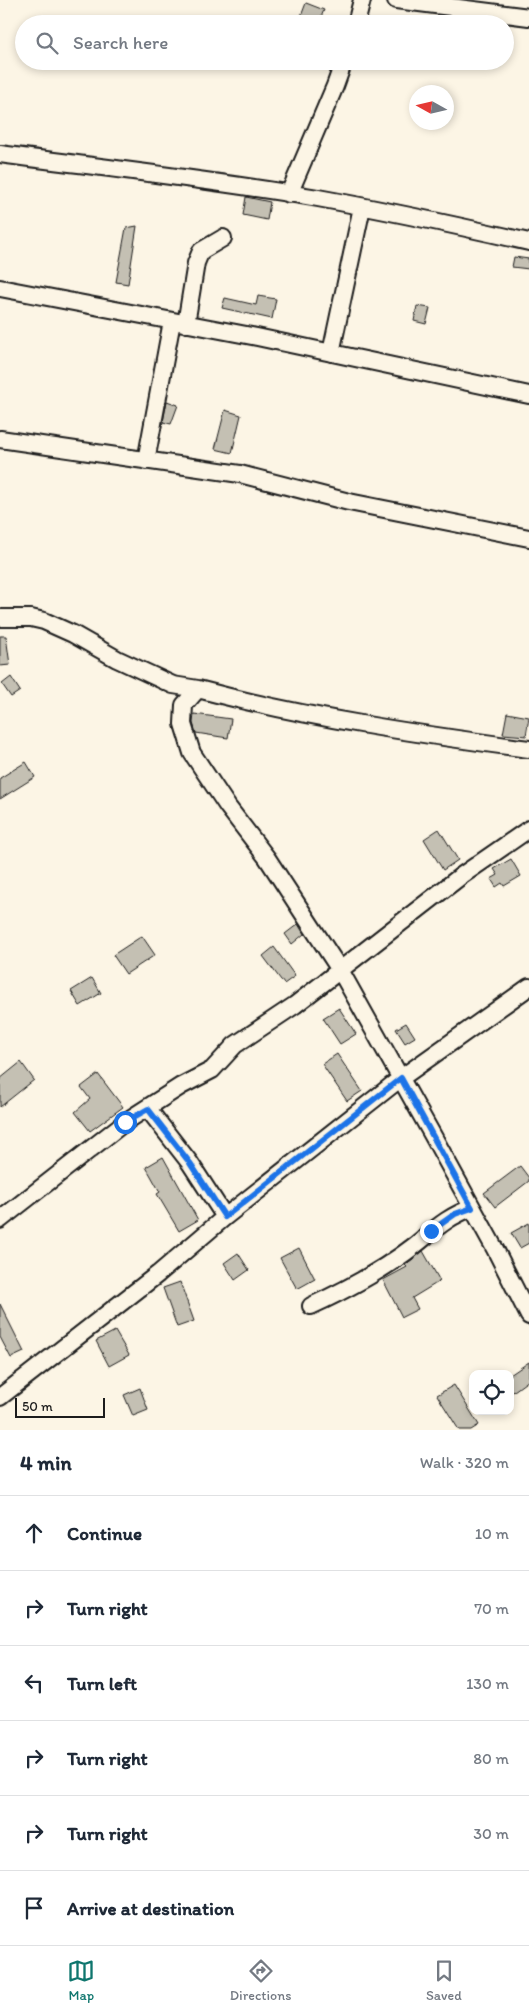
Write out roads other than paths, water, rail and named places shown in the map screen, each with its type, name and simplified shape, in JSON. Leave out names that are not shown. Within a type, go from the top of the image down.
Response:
[{"type":"street","points":[[358,15],[362,0]]},
{"type":"street","points":[[396,0],[513,15]]},
{"type":"street","points":[[514,15],[529,17]]},
{"type":"street","points":[[289,194],[341,70]]},
{"type":"street","points":[[0,154],[289,194],[362,207],[529,242]]},
{"type":"street","points":[[331,353],[362,207]]},
{"type":"street","points":[[146,461],[179,322],[196,263],[201,251],[223,238]]},
{"type":"street","points":[[0,288],[179,322],[529,395]]},
{"type":"street","points":[[0,439],[240,474],[349,502],[529,538]]},
{"type":"street","points":[[0,618],[31,618],[44,621],[73,634],[116,659],[173,685],[373,726],[529,749]]},
{"type":"street","points":[[198,689],[184,705],[183,724],[192,753],[222,799],[267,858],[340,970],[495,1250],[529,1316]]},
{"type":"street","points":[[0,1220],[91,1150],[110,1132],[181,1086],[212,1070],[235,1045],[295,1005],[461,876],[529,829]]},
{"type":"street","points":[[0,1397],[158,1274],[225,1217],[401,1078],[529,988]]},
{"type":"street","points":[[148,1109],[190,1163],[225,1217]]},
{"type":"street","points":[[311,1306],[351,1288],[415,1246],[431,1231],[455,1214],[472,1208]]}]
